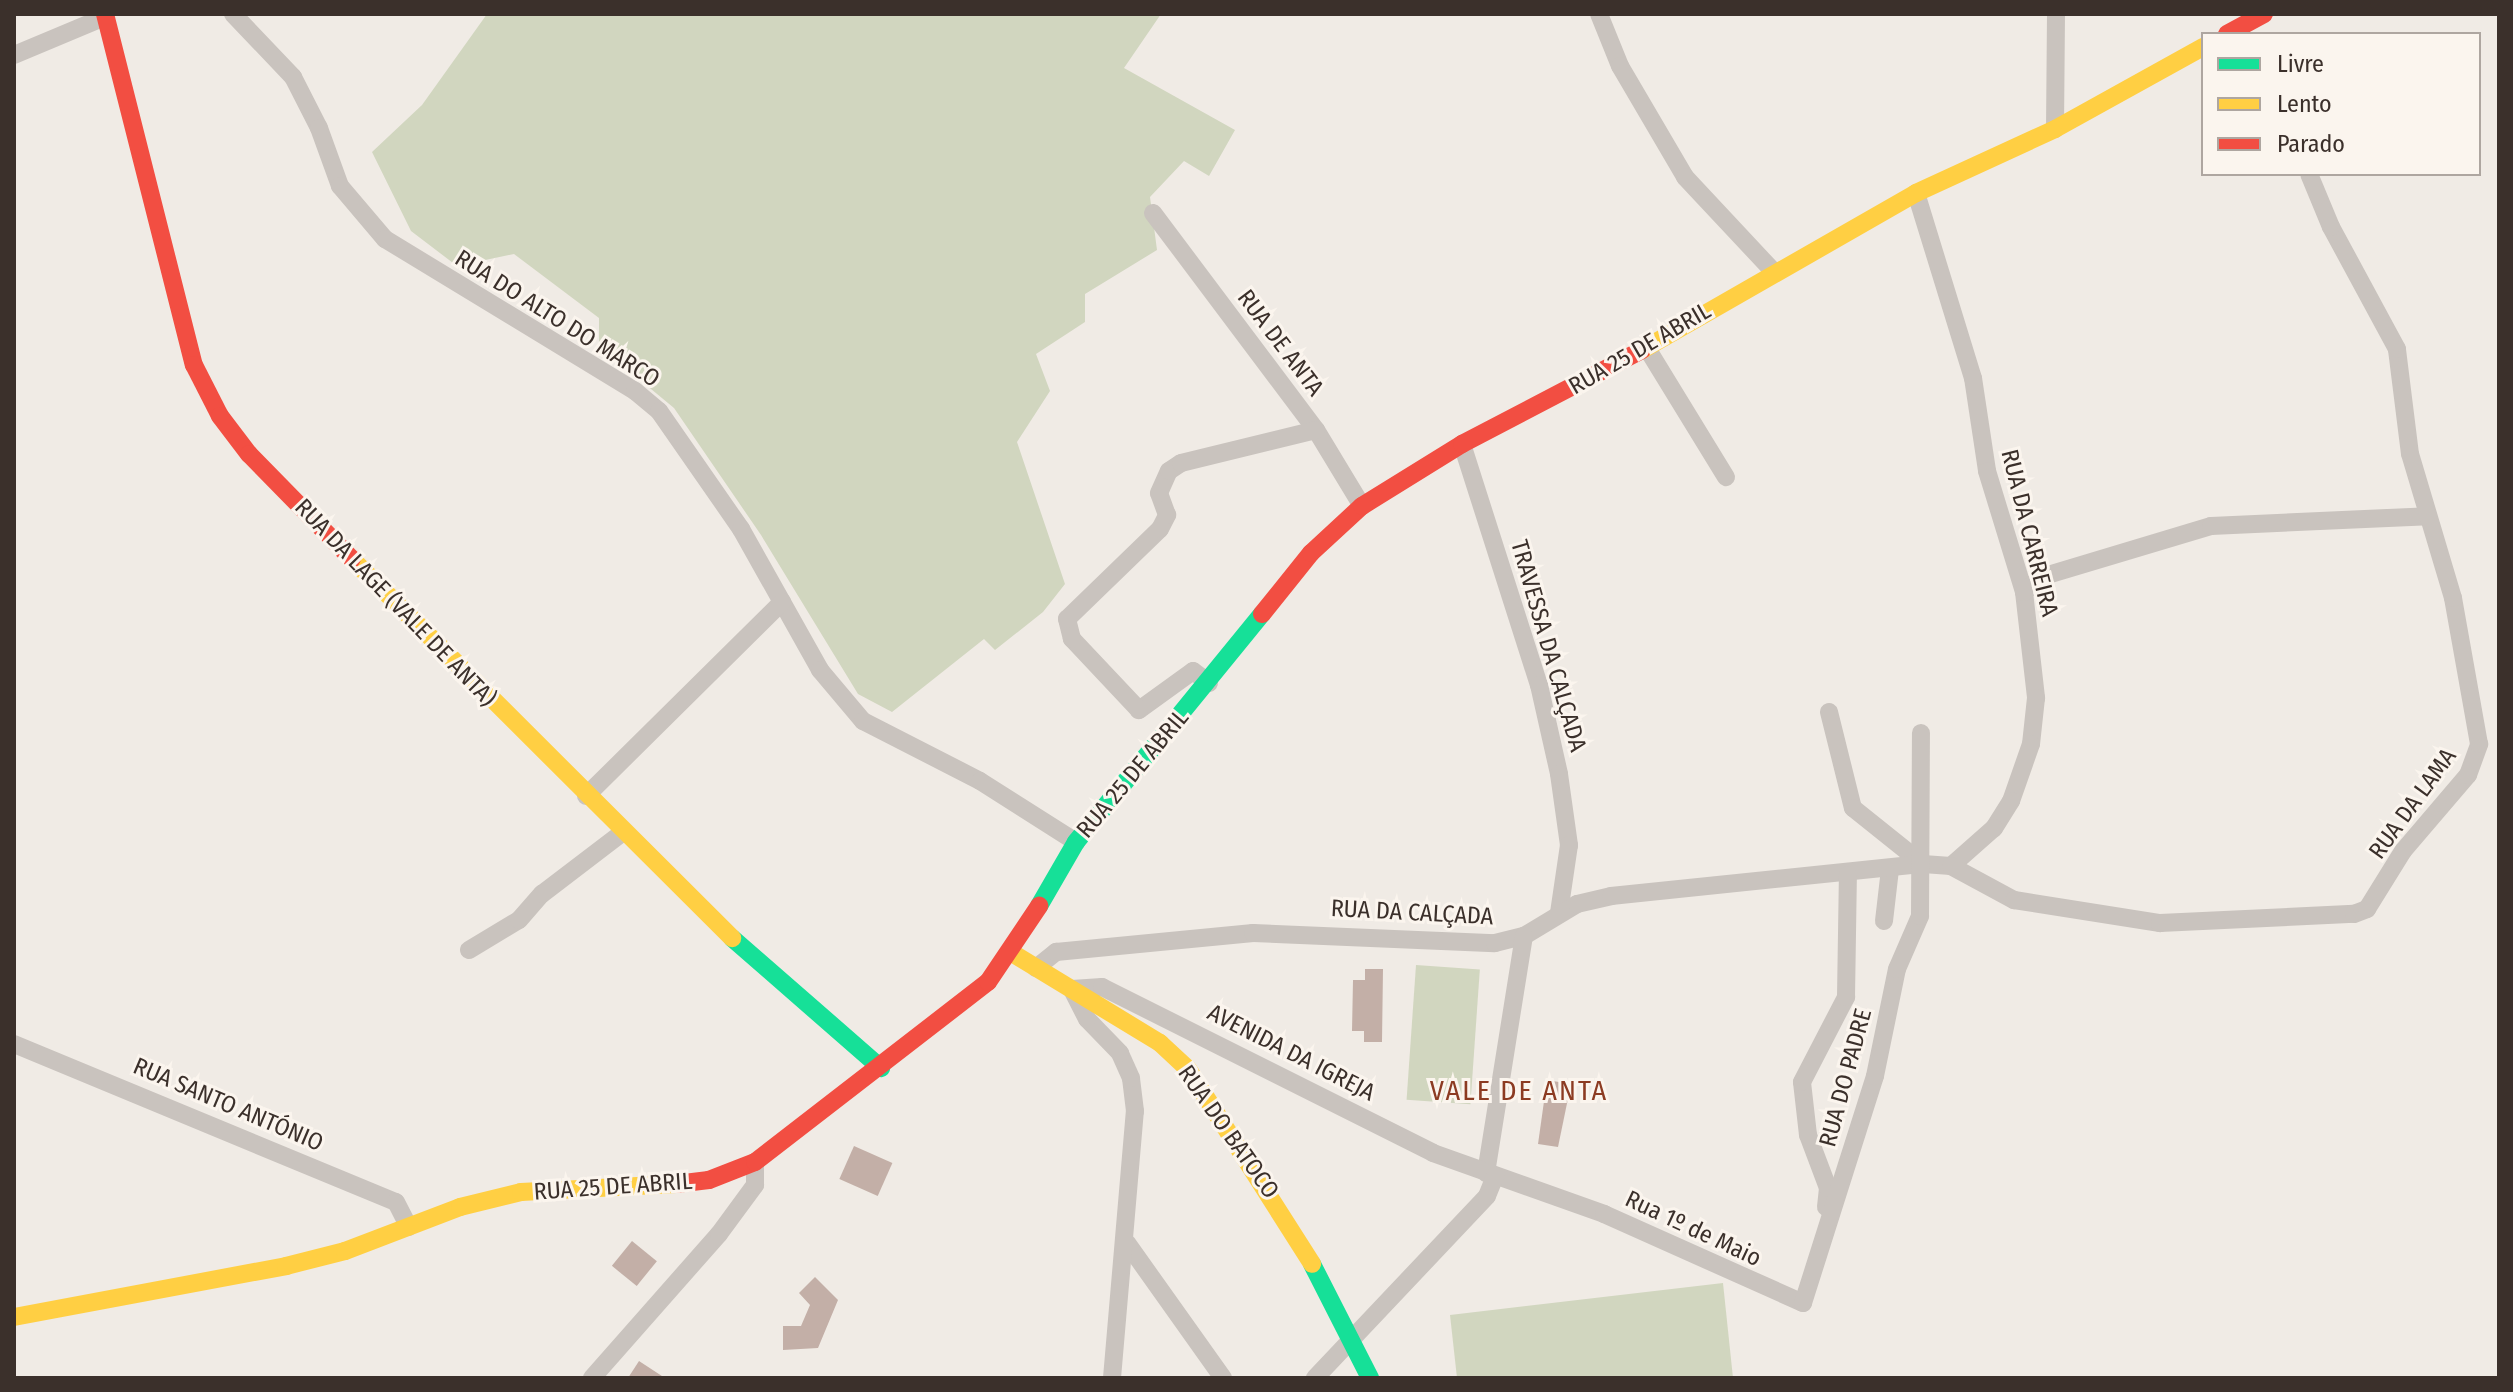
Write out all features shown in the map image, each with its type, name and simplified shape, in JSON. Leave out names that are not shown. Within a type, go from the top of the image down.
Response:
[{"type":"main road","name":"RUA DA LAGE (VALE DE ANTA)","points":[[105,15],[194,365],[220,416],[249,454],[586,796],[757,962],[881,1068]]},
{"type":"main road","points":[[2232,32],[2255,23]]},
{"type":"main road","name":"RUA 25 DE ABRIL","points":[[14,1317],[286,1266],[521,1192],[663,1186],[709,1180],[755,1162],[960,1007],[1012,953],[1076,842],[1209,683],[1311,553],[1362,506],[1462,444],[1579,386],[1645,345],[1916,193],[2055,129],[2201,48]]},
{"type":"main road","name":"RUA DO BATOCO","points":[[1012,953],[1160,1043],[1188,1069],[1292,1226],[1355,1341],[1370,1378]]},
{"type":"street","name":"RUA DO ALTO DO MARCO","points":[[233,14],[293,77],[309,104],[340,186],[360,215],[419,263],[635,391],[659,411],[741,529],[820,670],[863,721],[980,781],[1076,842]]},
{"type":"street","points":[[1599,14],[1620,66],[1691,186],[1774,272]]},
{"type":"street","points":[[14,55],[105,15]]},
{"type":"street","points":[[2055,129],[2060,17]]},
{"type":"street","name":"RUA DA LAMA","points":[[1951,866],[2014,900],[2160,923],[2354,914],[2377,900],[2403,851],[2468,775],[2479,744],[2453,598],[2410,454],[2397,349],[2337,240],[2310,176]]},
{"type":"street","name":"RUA DA CARREIRA","points":[[1916,193],[1960,323],[1982,420],[1987,471],[2024,592],[2036,698],[2031,744],[2000,819],[1951,866]]},
{"type":"street","name":"RUA DE ANTA","points":[[1153,213],[1316,430],[1362,506]]},
{"type":"street","points":[[1645,345],[1726,477]]},
{"type":"street","points":[[1209,683],[1193,671],[1139,710],[1072,639],[1067,619],[1160,529],[1167,515],[1159,493],[1169,471],[1181,463],[1316,430]]},
{"type":"street","name":"TRAVESSA DA CALÇADA","points":[[1462,444],[1539,685],[1559,774],[1569,845],[1559,913]]},
{"type":"street","points":[[2024,592],[2041,577],[2211,526],[2428,516]]},
{"type":"street","points":[[586,796],[782,602]]},
{"type":"street","points":[[1829,712],[1853,808],[1923,864]]},
{"type":"street","name":"RUA DO PADRE","points":[[1803,1303],[1875,1076],[1897,969],[1920,916],[1923,864],[1921,733]]},
{"type":"street","points":[[469,950],[519,920],[542,894],[623,832]]},
{"type":"street","name":"RUA DA CALÇADA","points":[[1036,968],[1056,952],[1253,933],[1495,943],[1524,936],[1559,913],[1611,896],[1848,875],[1923,864],[1951,866]]},
{"type":"street","points":[[1884,921],[1890,869]]},
{"type":"street","points":[[1831,1219],[1826,1178],[1808,1135],[1802,1082],[1846,997],[1848,875]]},
{"type":"street","points":[[1315,1378],[1355,1341],[1487,1196],[1524,936]]},
{"type":"street","name":"AVENIDA DA IGREJA","points":[[1072,989],[1102,987],[1433,1153],[1562,1203]]},
{"type":"street","points":[[1072,989],[1087,1019],[1120,1053],[1131,1078],[1135,1111],[1127,1243],[1112,1378]]},
{"type":"street","name":"RUA SANTO ANTÓNIO","points":[[14,1044],[396,1202],[409,1227]]},
{"type":"street","points":[[592,1378],[719,1234],[755,1185],[755,1162]]},
{"type":"street","name":"Rua 1º de Maio","points":[[1562,1203],[1641,1229],[1803,1303]]},
{"type":"street","points":[[1127,1243],[1223,1378]]},
{"type":"green space","points":[[487,14],[1161,14],[1124,68],[1235,130],[1209,176],[1184,161],[1150,197],[1157,250],[1085,294],[1085,322],[1036,354],[1050,391],[1017,442],[1065,584],[1043,612],[995,650],[984,639],[892,712],[858,694],[761,535],[674,408],[599,346],[599,318],[514,254],[457,266],[411,231],[372,152],[422,105]]},
{"type":"green space","points":[[1416,965],[1480,969],[1470,1104],[1407,1100]]},
{"type":"green space","points":[[1723,1283],[1733,1378],[1457,1378],[1450,1315]]},
{"type":"building","points":[[1365,969],[1383,969],[1382,1042],[1364,1042],[1364,1031],[1352,1031],[1353,980],[1365,980]]},
{"type":"building","points":[[1547,1080],[1571,1084],[1558,1147],[1538,1144]]},
{"type":"building","points":[[854,1146],[892,1163],[878,1196],[839,1179]]},
{"type":"building","points":[[632,1241],[657,1261],[637,1286],[612,1266]]},
{"type":"building","points":[[815,1277],[838,1300],[818,1348],[783,1350],[783,1326],[801,1326],[810,1305],[799,1293]]},
{"type":"building","points":[[639,1361],[665,1378],[628,1378]]},
{"type":"traffic: fast","points":[[1039,906],[1076,842],[1262,614]]},
{"type":"traffic: fast","points":[[732,938],[881,1068]]},
{"type":"traffic: fast","points":[[1312,1264],[1370,1378]]},
{"type":"traffic: slow","points":[[1642,350],[1916,193],[2055,129],[2201,48]]},
{"type":"traffic: slow","points":[[352,559],[732,938]]},
{"type":"traffic: slow","points":[[1012,953],[1160,1043],[1188,1069],[1312,1264]]},
{"type":"traffic: slow","points":[[14,1317],[286,1266],[345,1251],[460,1207],[521,1192],[676,1184]]},
{"type":"traffic: jam","points":[[105,14],[194,365],[220,416],[249,454],[352,559]]},
{"type":"traffic: jam","points":[[2231,32],[2264,14]]},
{"type":"traffic: jam","points":[[1262,614],[1311,553],[1362,506],[1462,444],[1642,350]]},
{"type":"traffic: jam","points":[[676,1184],[709,1180],[755,1162],[988,982],[1039,906]]},
{"type":"district","name":"VALE DE ANTA","points":[[1519,1091]]}]
